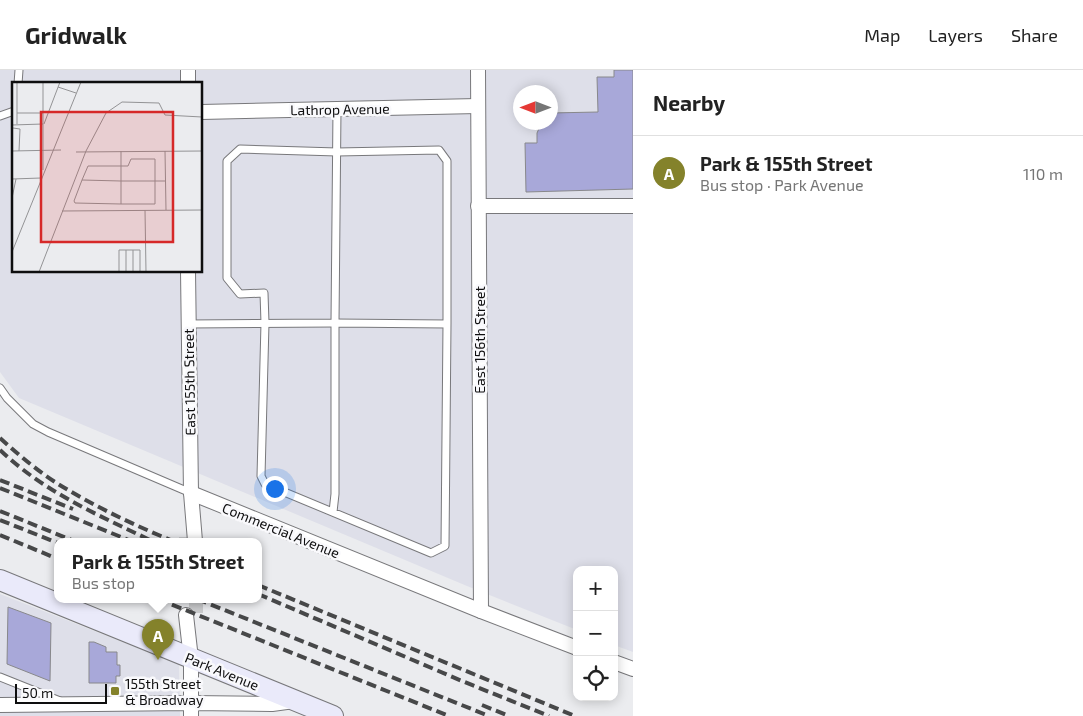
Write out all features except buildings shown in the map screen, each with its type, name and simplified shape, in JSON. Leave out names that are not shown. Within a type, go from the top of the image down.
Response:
[{"type":"street","name":"East 156th Street","points":[[478,70],[481,611]]},
{"type":"street","name":"Lathrop Avenue","points":[[202,112],[478,106]]},
{"type":"street","points":[[478,206],[633,206]]},
{"type":"street","name":"East 155th Street","points":[[188,272],[191,538]]},
{"type":"street","name":"Commercial Avenue","points":[[191,493],[573,646]]},
{"type":"street","name":"Park Avenue","points":[[0,580],[54,602]]},
{"type":"street","name":"Park Avenue","points":[[56,603],[326,715]]},
{"type":"street","points":[[191,617],[191,710]]},
{"type":"street","points":[[618,663],[633,669]]},
{"type":"street","points":[[4,707],[63,706],[191,710],[295,701]]},
{"type":"lane","points":[[333,512],[335,494],[337,109]]},
{"type":"lane","points":[[0,116],[12,112]]},
{"type":"lane","points":[[240,149],[337,152],[439,150],[448,161],[445,546],[431,553],[265,484],[261,476],[264,293],[240,294],[228,278],[227,161],[240,149]]},
{"type":"lane","points":[[188,324],[447,324]]},
{"type":"lane","name":"Commercial Avenue","points":[[0,388],[7,398],[33,424],[191,493]]},
{"type":"lane","points":[[0,677],[63,706]]},
{"type":"shaded area","points":[[0,70],[633,70],[633,652],[618,646],[618,566],[573,566],[573,628],[467,586],[19,398],[0,372]]},
{"type":"shaded area","points":[[0,594],[179,664],[180,716],[0,716]]},
{"type":"tunnel","points":[[196,603],[196,619]]},
{"type":"railway","points":[[0,438],[63,487],[117,516],[166,538]]},
{"type":"railway","points":[[0,450],[17,465],[72,502],[146,538]]},
{"type":"railway","points":[[0,480],[73,509]]},
{"type":"railway","points":[[0,488],[124,538]]},
{"type":"railway","points":[[0,511],[67,538]]},
{"type":"railway","points":[[0,520],[54,541]]},
{"type":"railway","points":[[0,535],[54,557]]},
{"type":"railway","points":[[262,587],[575,716]]},
{"type":"railway","points":[[262,596],[549,716]]},
{"type":"railway","points":[[168,603],[449,716]]},
{"type":"railway","points":[[207,603],[489,716]]},
{"type":"railway","points":[[482,705],[509,716]]},
{"type":"place","name":"Park & 155th Street","points":[[158,660]]},
{"type":"place","name":"155th Street & Broadway","points":[[115,691]]}]
